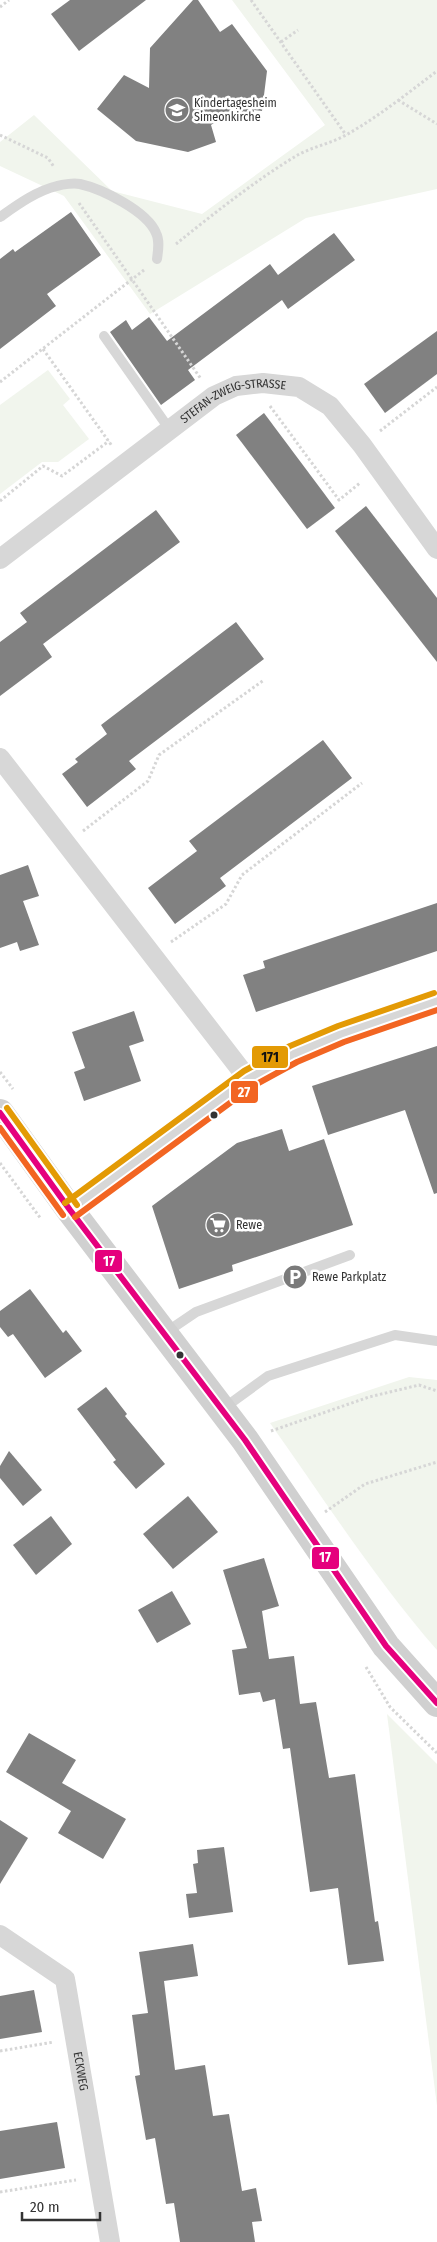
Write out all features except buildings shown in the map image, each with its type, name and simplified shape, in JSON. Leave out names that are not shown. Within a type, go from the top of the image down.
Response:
[{"type":"street","name":"STEFAN-ZWEIG-STRASSE","points":[[0,559],[214,396],[236,386],[263,383],[299,387],[330,406],[362,445],[437,549]]},
{"type":"street","points":[[0,758],[248,1079]]},
{"type":"street","points":[[70,1210],[248,1079],[293,1054],[341,1034],[437,1001]]},
{"type":"street","points":[[0,1113],[70,1210],[245,1440],[386,1646],[437,1703]]},
{"type":"street","name":"ECKWEG","points":[[0,1935],[65,1979],[110,2242]]},
{"type":"lane","points":[[0,217],[25,199],[57,186],[78,184],[98,190],[125,204],[146,219],[156,232],[159,246],[157,259]]},
{"type":"lane","points":[[104,336],[170,430]]},
{"type":"lane","points":[[164,1333],[196,1312],[350,1255]]},
{"type":"lane","points":[[221,1410],[268,1376],[395,1335],[437,1341]]},
{"type":"path","points":[[0,6],[9,0]]},
{"type":"path","points":[[252,0],[346,135]]},
{"type":"path","points":[[281,42],[298,30]]},
{"type":"path","points":[[0,382],[203,222],[298,154],[346,135],[437,71]]},
{"type":"path","points":[[398,100],[437,124]]},
{"type":"path","points":[[0,135],[48,158],[131,280],[214,396]]},
{"type":"path","points":[[43,349],[125,464]]},
{"type":"path","points":[[253,384],[340,500],[378,468]]},
{"type":"path","points":[[362,445],[437,386]]},
{"type":"path","points":[[0,501],[42,466],[62,476],[109,441]]},
{"type":"path","points":[[66,844],[148,781],[159,755],[264,680]]},
{"type":"path","points":[[152,956],[226,904],[242,875],[362,783]]},
{"type":"path","points":[[0,1163],[45,1224]]},
{"type":"path","points":[[245,1440],[369,1397],[419,1385],[437,1391]]},
{"type":"path","points":[[303,1527],[365,1484],[437,1462]]},
{"type":"path","points":[[364,1664],[390,1707],[437,1753]]},
{"type":"path","points":[[0,2051],[75,2039]]},
{"type":"path","points":[[0,2192],[99,2177]]},
{"type":"shaded area","points":[[232,0],[437,0],[437,189],[306,218],[150,314],[64,196],[0,166],[0,142],[34,115],[112,191],[202,214],[325,125]]},
{"type":"shaded area","points":[[48,370],[70,399],[63,405],[89,439],[58,462],[42,462],[0,494],[0,405]]},
{"type":"shaded area","points":[[409,1377],[437,1380],[437,1650],[371,1567],[270,1423]]},
{"type":"shaded area","points":[[387,1714],[437,1764],[437,2106]]},
{"type":"transit line","name":"171","points":[[65,1203],[244,1071],[290,1046],[338,1026],[434,993]]},
{"type":"transit line","name":"27","points":[[75,1217],[253,1086],[297,1062],[344,1042],[437,1010]]},
{"type":"transit line","name":"171","points":[[7,1108],[77,1205]]},
{"type":"transit line","name":"17","points":[[0,1113],[70,1210],[245,1440],[386,1646],[437,1703]]},
{"type":"transit line","name":"27","points":[[0,1128],[63,1215]]},
{"type":"place","name":"Kindertagesheim Simeonkirche","points":[[177,110]]},
{"type":"place","name":"Rewe","points":[[218,1225]]},
{"type":"place","name":"Rewe Parkplatz","points":[[295,1277]]}]
